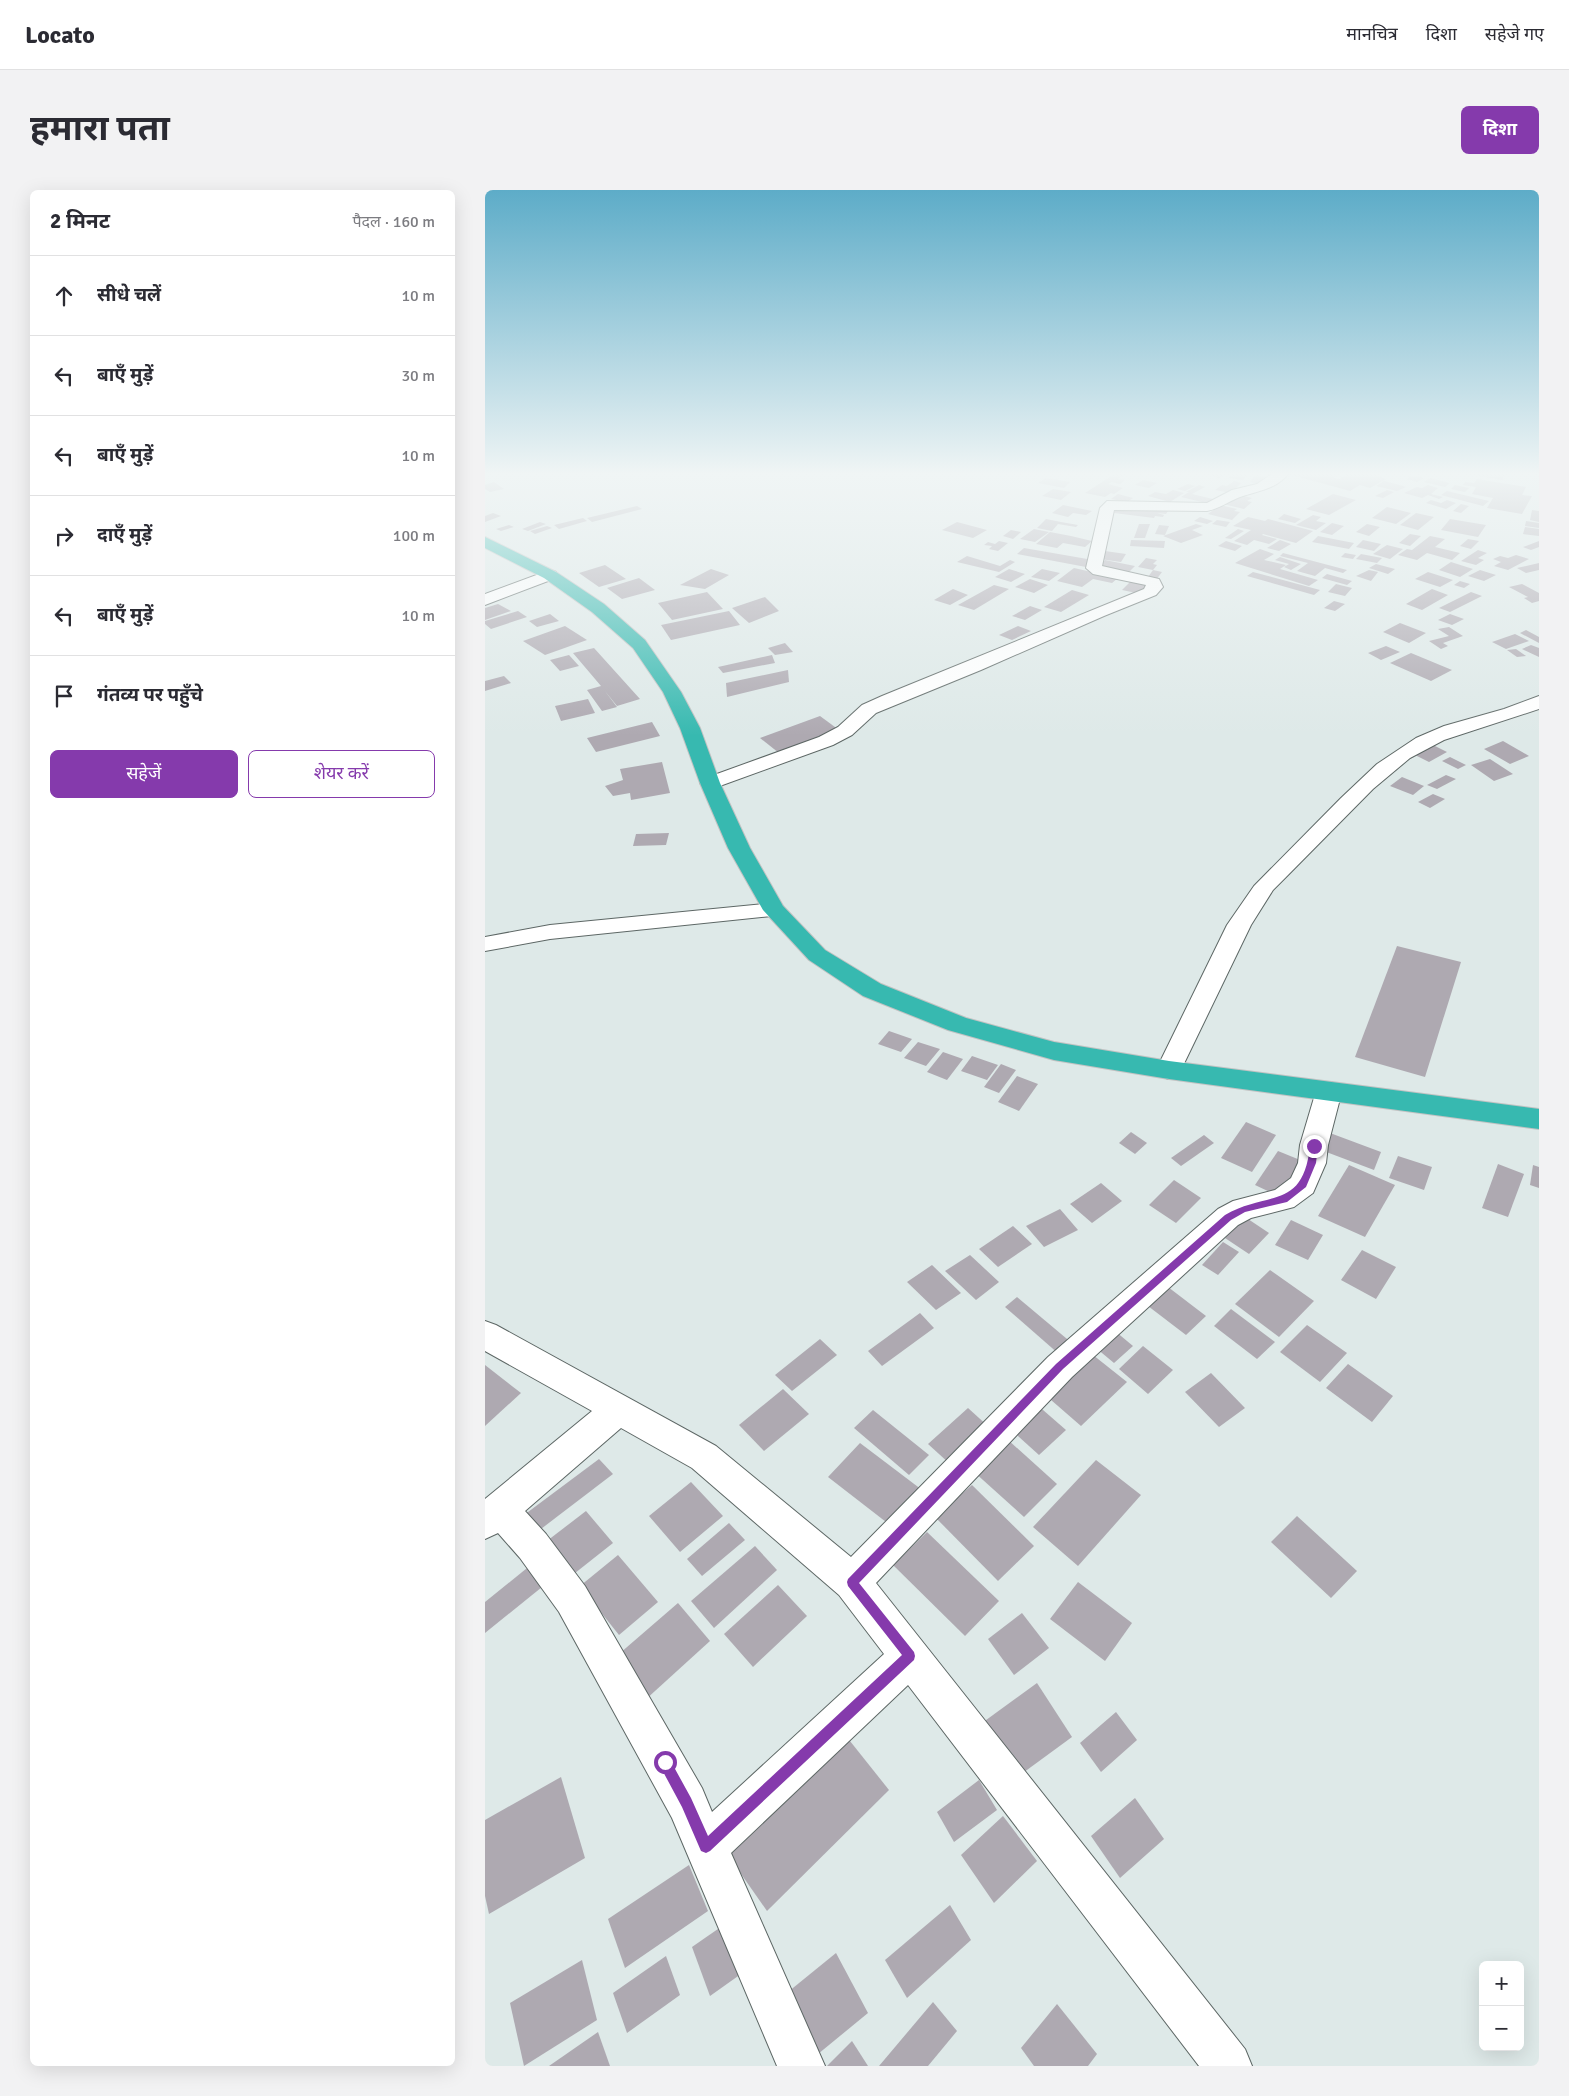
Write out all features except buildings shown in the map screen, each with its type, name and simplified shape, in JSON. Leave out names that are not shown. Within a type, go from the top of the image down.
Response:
[{"type":"highway","points":[[522,561],[550,575],[598,608],[639,644],[673,692],[690,728],[710,783],[739,848],[774,910],[817,954],[872,990],[957,1024],[1054,1051],[1169,1070],[1539,1119]]},
{"type":"street","points":[[710,783],[826,741],[845,731],[869,709],[975,666],[1098,612],[1150,592],[1155,587],[1153,582],[1099,571],[1094,568],[1096,561]]},
{"type":"street","points":[[485,600],[550,575]]},
{"type":"street","points":[[1169,1070],[1239,925],[1261,892],[1279,871],[1377,775],[1406,751],[1426,740],[1513,713],[1539,702]]},
{"type":"street","points":[[485,944],[550,932],[774,910]]},
{"type":"street","points":[[852,1582],[1060,1366],[1228,1217],[1243,1209],[1284,1200],[1303,1185],[1312,1163],[1314,1146],[1329,1091]]},
{"type":"street","points":[[485,1335],[704,1457],[852,1582],[1228,2066]]},
{"type":"street","points":[[619,1409],[493,1516],[533,1546],[572,1598],[687,1803],[801,2066]]},
{"type":"street","points":[[706,1847],[910,1656]]},
{"type":"route","points":[[665,1762],[687,1803],[706,1847],[910,1656],[852,1582],[1060,1366],[1228,1217],[1243,1209],[1284,1200],[1303,1185],[1312,1163],[1314,1146]]}]
